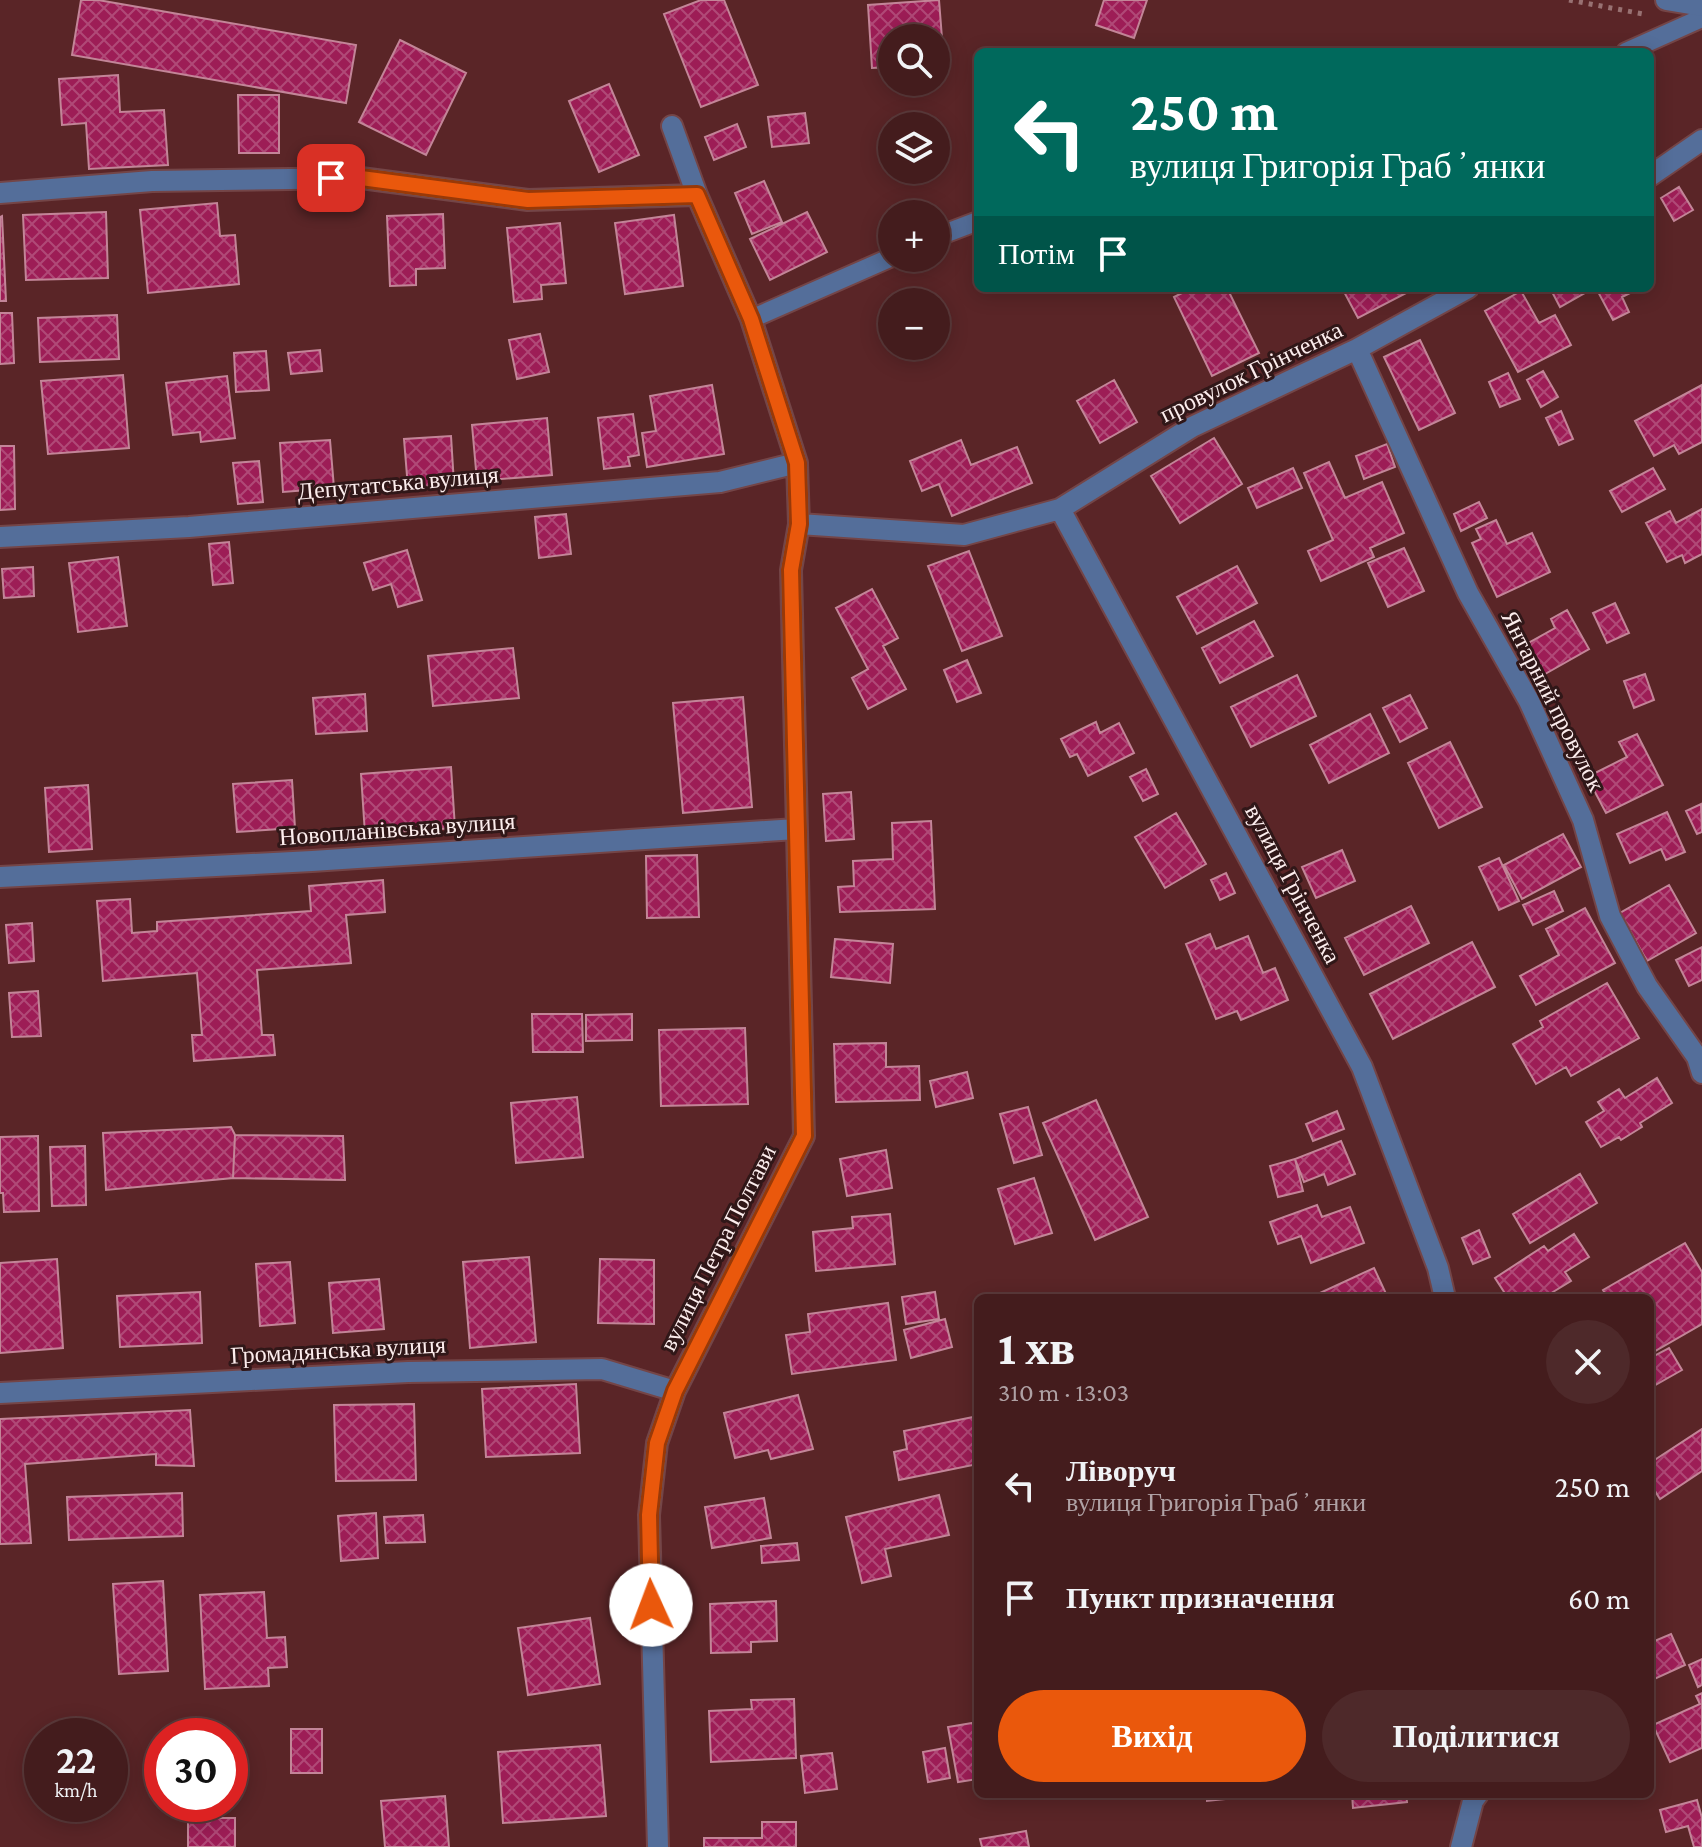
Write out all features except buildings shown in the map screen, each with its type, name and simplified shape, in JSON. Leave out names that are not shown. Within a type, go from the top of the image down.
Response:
[{"type":"street","points":[[1666,0],[1699,16]]},
{"type":"street","name":"вулиця Петра Полтави","points":[[658,1847],[649,1515],[657,1443],[675,1391],[804,1136],[791,570],[799,524],[797,463],[751,319],[697,195],[672,126]]},
{"type":"street","points":[[1654,173],[1702,140]]},
{"type":"street","points":[[0,193],[152,181],[361,178],[528,200],[697,195]]},
{"type":"street","name":"провулок Грінченка","points":[[1060,509],[1192,427],[1357,349],[1461,292]]},
{"type":"street","name":"Янтарний провулок","points":[[1357,349],[1468,593],[1529,701],[1583,820],[1610,916],[1647,986],[1697,1057],[1702,1073]]},
{"type":"street","name":"Депутатська вулиця","points":[[0,537],[189,527],[720,482],[797,463]]},
{"type":"street","points":[[799,524],[964,535],[1060,509]]},
{"type":"street","name":"вулиця Грінченка","points":[[1060,509],[1362,1067],[1438,1268],[1444,1294]]},
{"type":"street","name":"Новопланівська вулиця","points":[[0,877],[312,861],[796,829]]},
{"type":"street","name":"Громадянська вулиця","points":[[0,1393],[408,1372],[602,1369],[675,1391]]},
{"type":"street","points":[[1461,1847],[1475,1798]]},
{"type":"lane","points":[[1634,48],[1699,16]]},
{"type":"lane","points":[[950,232],[974,223]]},
{"type":"lane","points":[[751,319],[878,263]]},
{"type":"path","points":[[1569,0],[1699,16]]},
{"type":"route","points":[[331,178],[361,178],[528,200],[697,195],[751,319],[797,463],[799,524],[791,570],[804,1136],[675,1391],[657,1443],[649,1515],[651,1605]]}]
